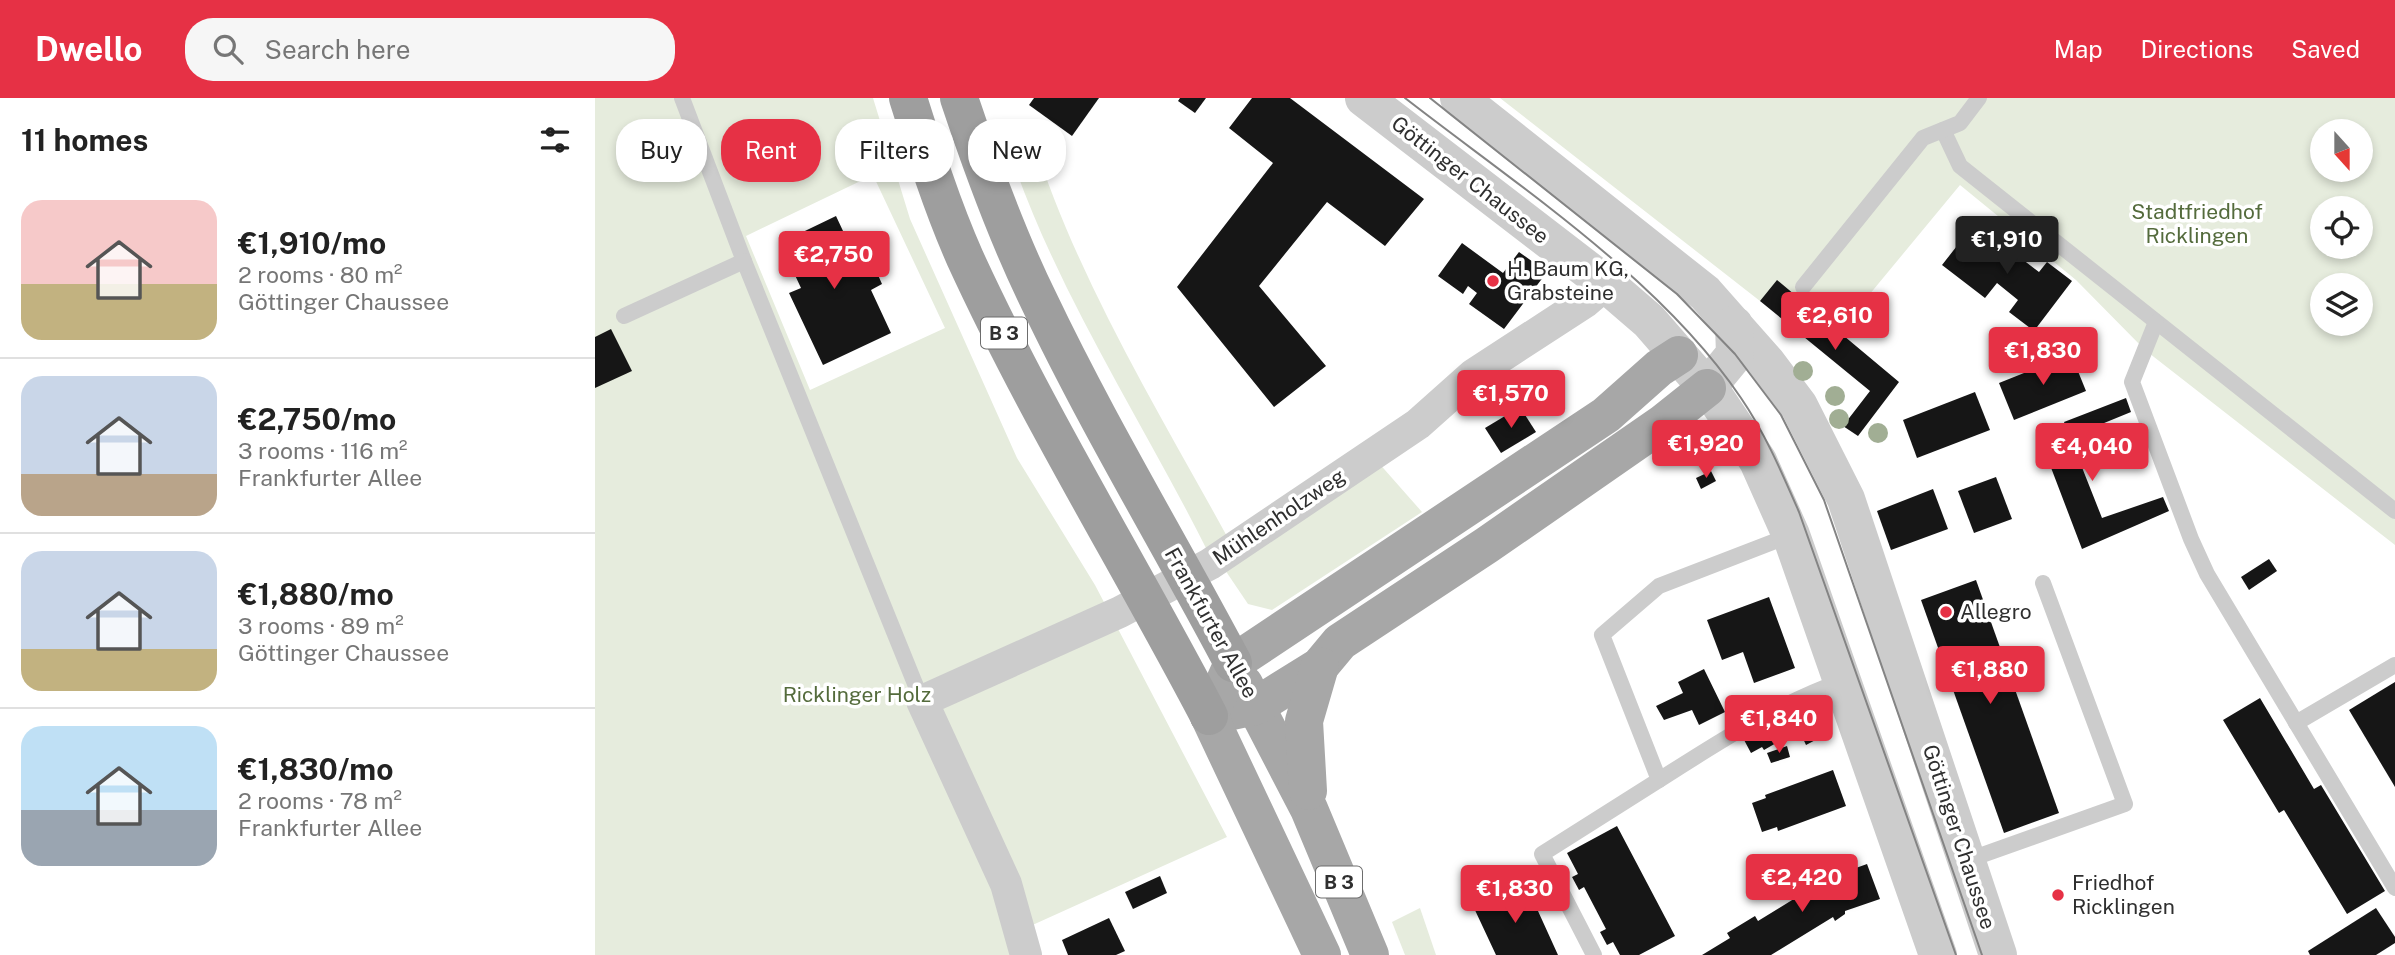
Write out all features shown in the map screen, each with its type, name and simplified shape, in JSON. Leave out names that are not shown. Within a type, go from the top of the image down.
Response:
[{"type":"highway","name":"B 3","points":[[908,98],[937,188],[965,257],[1066,454],[1209,716]]},
{"type":"highway","name":"Frankfurter Allee","points":[[959,98],[989,184],[1037,299],[1088,401],[1233,663]]},
{"type":"main road","points":[[1209,716],[1233,663],[1606,415],[1659,368],[1679,355]]},
{"type":"main road","points":[[1209,716],[1256,706],[1320,666],[1340,642],[1487,545],[1663,423],[1707,388]]},
{"type":"main road","name":"Frankfurter Allee","points":[[1233,663],[1309,808],[1370,955]]},
{"type":"main road","points":[[1309,808],[1304,721],[1320,666]]},
{"type":"main road","name":"B 3","points":[[1209,716],[1322,955]]},
{"type":"street","name":"Göttinger Chaussee","points":[[1364,98],[1606,284],[1649,321],[1707,388],[1758,461],[1791,535],[1938,955]]},
{"type":"street","name":"Göttinger Chaussee","points":[[1459,98],[1664,257],[1705,293],[1799,406],[1846,499],[1998,955]]},
{"type":"street","name":"Mühlenholzweg","points":[[922,701],[1120,612],[1210,564],[1418,424],[1473,375],[1585,302],[1606,284]]},
{"type":"street","points":[[1679,355],[1734,325],[1735,354],[1707,388]]},
{"type":"street","points":[[922,701],[1006,884],[1026,955]]},
{"type":"lane","points":[[682,98],[744,261],[922,701]]},
{"type":"lane","points":[[1803,287],[1923,138],[1960,123],[1979,98]]},
{"type":"lane","points":[[1943,130],[1961,166],[2395,511]]},
{"type":"lane","points":[[624,316],[744,261]]},
{"type":"lane","points":[[2156,322],[2132,382],[2191,540],[2207,574],[2395,888]]},
{"type":"lane","points":[[1660,780],[1602,635],[1660,586],[1763,543],[1791,535]]},
{"type":"lane","points":[[1968,860],[2125,804],[2043,583]]},
{"type":"lane","points":[[2296,723],[2395,666]]},
{"type":"lane","points":[[1594,955],[1542,854],[1731,735],[1816,690],[1842,681]]},
{"type":"green space","name":"Ricklinger Holz","points":[[595,98],[873,98],[879,119],[835,119],[835,182],[858,182],[746,236],[810,390],[945,328],[876,182],[899,182],[910,219],[1017,458],[1095,585],[1227,837],[1006,937],[1011,955],[595,955]]},
{"type":"green space","name":"Stadtfriedhof Ricklingen","points":[[1500,98],[2395,98],[2395,545],[2145,350],[2076,280],[1960,185],[1826,347],[1763,298],[1760,301]]},
{"type":"green space","points":[[1020,182],[1048,182],[1096,294],[1121,344],[1229,540],[1208,552],[1099,350]]},
{"type":"green space","points":[[1377,461],[1422,512],[1272,610],[1248,604],[1223,567]]},
{"type":"green space","points":[[1420,908],[1436,955],[1405,955],[1392,922]]},
{"type":"building","points":[[1034,98],[1099,98],[1072,136],[1066,132],[1066,119],[1048,119],[1029,105]]},
{"type":"building","points":[[1180,98],[1206,98],[1195,113],[1178,101]]},
{"type":"building","points":[[1252,98],[1290,98],[1424,199],[1385,246],[1327,202],[1259,286],[1326,366],[1274,407],[1177,287],[1273,163],[1229,128]]},
{"type":"building","points":[[836,216],[858,263],[870,257],[882,284],[871,290],[891,333],[823,365],[789,293],[801,288],[780,243]]},
{"type":"building","points":[[1975,223],[2039,272],[2047,262],[2072,281],[2034,331],[2009,312],[2018,300],[1997,283],[1985,298],[1942,265]]},
{"type":"building","name":"H. Baum KG, Grabsteine","points":[[1462,243],[1503,273],[1519,252],[1547,272],[1504,329],[1469,304],[1477,293],[1468,286],[1463,294],[1438,276]]},
{"type":"building","points":[[1777,280],[1899,382],[1858,436],[1843,426],[1870,391],[1760,301]]},
{"type":"building","points":[[611,329],[632,371],[595,388],[595,337]]},
{"type":"building","points":[[2071,354],[2086,391],[2014,420],[1999,383]]},
{"type":"building","points":[[1975,392],[1990,430],[1917,458],[1903,420]]},
{"type":"building","points":[[2126,398],[2131,412],[2070,437],[2102,518],[2163,497],[2169,511],[2082,549],[2042,444],[2068,434],[2064,422]]},
{"type":"building","points":[[1520,407],[1536,432],[1501,453],[1485,428]]},
{"type":"building","points":[[1711,471],[1716,481],[1701,489],[1696,478]]},
{"type":"building","points":[[1996,477],[2012,519],[1974,533],[1958,491]]},
{"type":"building","points":[[1933,489],[1948,529],[1891,550],[1877,511]]},
{"type":"building","points":[[2269,559],[2277,571],[2249,590],[2241,577]]},
{"type":"building","points":[[1976,580],[2059,813],[2004,833],[1921,600]]},
{"type":"building","points":[[1769,597],[1795,668],[1754,683],[1743,652],[1722,660],[1707,620]]},
{"type":"building","points":[[1704,669],[1725,712],[1699,725],[1692,710],[1664,720],[1656,706],[1683,693],[1678,682]]},
{"type":"building","points":[[2395,682],[2395,787],[2349,710]]},
{"type":"building","points":[[2260,698],[2314,789],[2321,785],[2385,891],[2347,914],[2284,810],[2279,813],[2223,720]]},
{"type":"building","points":[[1807,705],[1823,736],[1806,745],[1799,730],[1764,750],[1762,747],[1751,753],[1743,738]]},
{"type":"building","points":[[1787,746],[1790,757],[1771,763],[1767,753]]},
{"type":"building","points":[[1833,770],[1846,806],[1778,831],[1777,827],[1762,832],[1752,803],[1766,798],[1765,795]]},
{"type":"building","points":[[1617,826],[1675,936],[1639,955],[1620,955],[1613,942],[1607,945],[1600,932],[1606,929],[1584,887],[1579,890],[1572,877],[1578,874],[1567,853]]},
{"type":"building","points":[[1867,864],[1880,899],[1845,911],[1845,914],[1835,921],[1833,917],[1771,955],[1702,955],[1730,938],[1727,933],[1755,916],[1758,921],[1810,889],[1807,884],[1823,874],[1840,868],[1842,873]]},
{"type":"building","points":[[1160,876],[1167,893],[1133,909],[1125,892]]},
{"type":"building","points":[[1520,887],[1522,892],[1528,889],[1558,955],[1496,955],[1474,908]]},
{"type":"building","points":[[2376,908],[2395,937],[2395,943],[2376,955],[2310,955],[2308,951]]},
{"type":"building","points":[[1109,918],[1125,951],[1116,955],[1068,955],[1062,940]]},
{"type":"tram line","points":[[1405,98],[1540,200],[1629,274],[1671,313],[1708,355],[1750,411],[1799,512],[1956,955]]},
{"type":"tram line","points":[[1430,98],[1677,294],[1735,354],[1781,415],[1824,500],[1982,955]]},
{"type":"place","name":"H. Baum KG, Grabsteine","points":[[1493,281]]},
{"type":"place","name":"Allegro","points":[[1946,612]]},
{"type":"place","name":"Friedhof Ricklingen","points":[[2058,895]]}]
